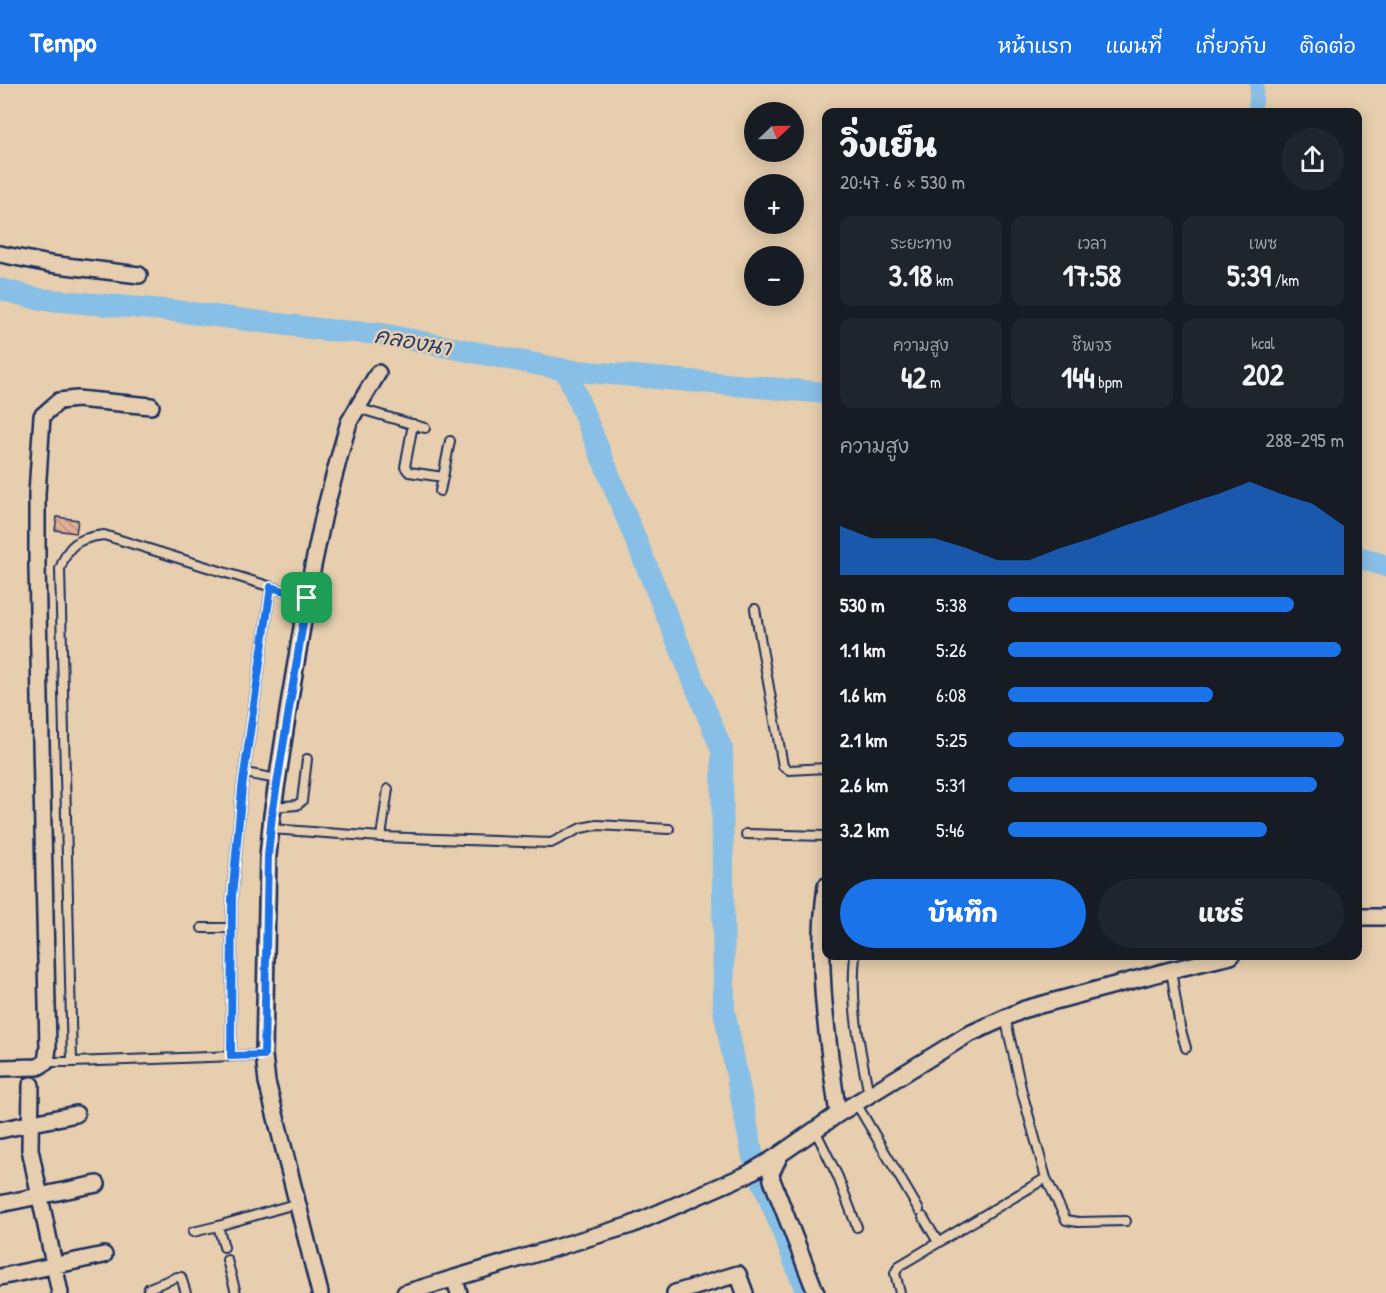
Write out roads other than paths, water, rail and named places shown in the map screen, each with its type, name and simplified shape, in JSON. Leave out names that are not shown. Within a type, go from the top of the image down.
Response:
[{"type":"street","points":[[0,254],[50,264],[139,275]]},
{"type":"street","points":[[320,1293],[267,1082],[264,1055],[271,829],[307,598],[324,514],[350,422],[378,373]]},
{"type":"street","points":[[0,1068],[38,1067],[46,1062],[48,1048],[36,567],[37,494],[42,416],[59,401],[77,399],[151,406]]},
{"type":"street","points":[[1362,917],[1386,918]]},
{"type":"street","points":[[822,930],[823,994],[838,1114]]},
{"type":"street","points":[[405,1293],[630,1225],[746,1175],[862,1099],[967,1035],[1005,1017],[1025,1009],[1214,960]]},
{"type":"street","points":[[31,1085],[29,1124],[32,1166],[60,1293]]},
{"type":"street","points":[[0,1130],[76,1114]]},
{"type":"street","points":[[778,1156],[771,1173],[772,1180],[816,1293]]},
{"type":"street","points":[[0,1204],[97,1184]]},
{"type":"street","points":[[0,1277],[104,1255]]},
{"type":"street","points":[[675,1293],[738,1274],[745,1293]]},
{"type":"street","points":[[454,1278],[459,1293]]},
{"type":"lane","points":[[357,408],[425,428]]},
{"type":"lane","points":[[413,424],[406,470],[443,477]]},
{"type":"lane","points":[[440,491],[450,441]]},
{"type":"lane","points":[[72,1062],[60,581],[60,569],[65,554],[76,542],[88,537],[104,535],[307,598]]},
{"type":"lane","points":[[231,1056],[232,898],[245,773],[271,587]]},
{"type":"lane","points":[[755,609],[783,766],[789,770],[822,768]]},
{"type":"lane","points":[[273,807],[297,805],[302,801],[307,759]]},
{"type":"lane","points":[[245,773],[277,780]]},
{"type":"lane","points":[[381,837],[388,789]]},
{"type":"lane","points":[[271,829],[381,837],[551,843],[581,828],[597,825],[669,829]]},
{"type":"lane","points":[[746,834],[822,836]]},
{"type":"lane","points":[[202,928],[232,928]]},
{"type":"lane","points":[[854,960],[852,978],[862,1099],[920,1214],[938,1242]]},
{"type":"lane","points":[[1171,970],[1180,1027],[1186,1048]]},
{"type":"lane","points":[[1005,1017],[1022,1092],[1046,1178],[1066,1220],[1126,1221]]},
{"type":"lane","points":[[46,1062],[264,1055]]},
{"type":"lane","points":[[815,1130],[838,1177],[857,1227]]},
{"type":"lane","points":[[900,1293],[895,1274],[899,1266],[1046,1178]]},
{"type":"lane","points":[[193,1232],[298,1203]]},
{"type":"lane","points":[[218,1226],[224,1247]]},
{"type":"lane","points":[[227,1260],[236,1293]]},
{"type":"lane","points":[[147,1293],[148,1288],[177,1277],[181,1277],[186,1293]]},
{"type":"waterway","points":[[1255,108],[1257,84]]},
{"type":"waterway","name":"คลองนา","points":[[0,289],[38,299],[175,311],[327,330],[381,334],[566,370],[822,393]]},
{"type":"waterway","points":[[566,370],[722,750],[724,1010],[753,1157],[807,1293]]},
{"type":"waterway","name":"คลองนา","points":[[1362,558],[1386,566]]}]
